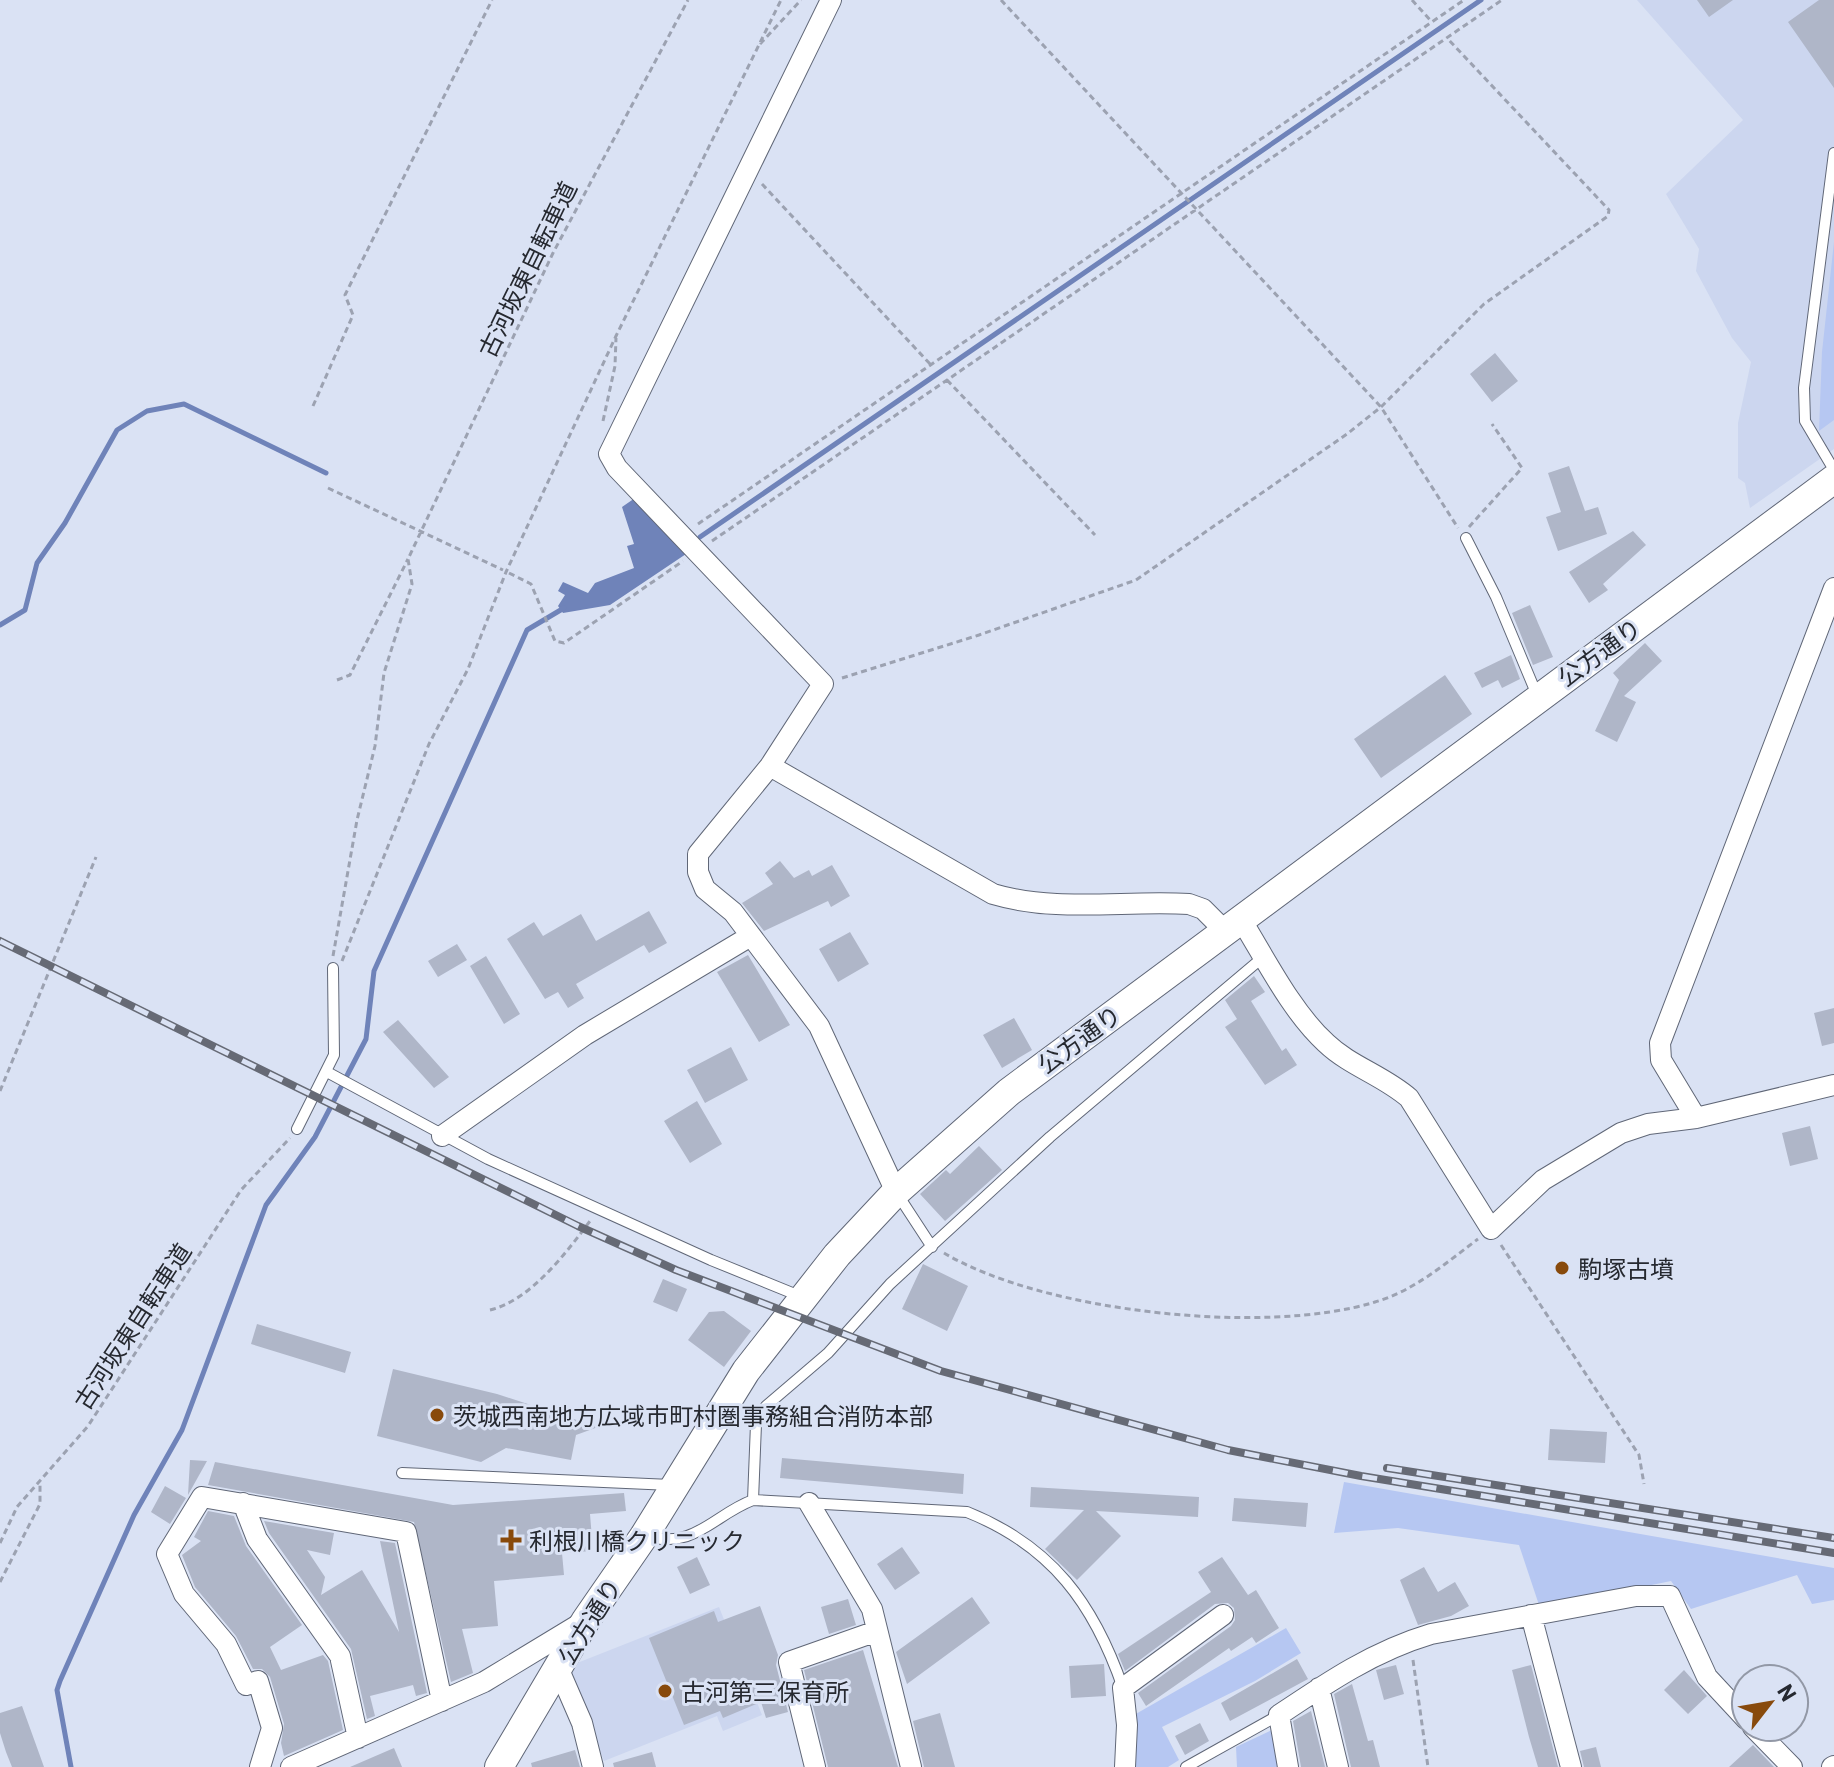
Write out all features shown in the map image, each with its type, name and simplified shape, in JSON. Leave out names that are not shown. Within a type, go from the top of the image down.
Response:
[{"type":"street","points":[[831,0],[609,454],[617,468],[823,684],[770,766],[698,854],[698,872],[705,889],[733,912],[819,1026],[896,1192]]},
{"type":"street","name":"公方通り","points":[[499,1767],[586,1620],[644,1536],[746,1371],[803,1298],[896,1192],[1009,1092],[1834,479]]},
{"type":"street","points":[[1696,1118],[1661,1060],[1660,1043],[1834,588]]},
{"type":"street","points":[[770,766],[993,894],[1022,903],[1189,904],[1234,927],[1262,958],[1324,1041],[1392,1083],[1409,1098],[1491,1229],[1543,1180],[1621,1133],[1648,1124],[1696,1118],[1834,1085]]},
{"type":"street","points":[[442,1136],[585,1035],[749,937]]},
{"type":"street","points":[[260,1767],[272,1728],[258,1681],[246,1685],[226,1644],[184,1594],[167,1554],[202,1497],[406,1532],[442,1701]]},
{"type":"street","points":[[243,1503],[257,1539],[340,1656],[358,1738]]},
{"type":"street","points":[[809,1503],[872,1609],[911,1767]]},
{"type":"street","points":[[1288,1767],[1279,1715],[1359,1662],[1410,1640],[1636,1596],[1670,1596],[1707,1677],[1730,1702]]},
{"type":"street","points":[[1125,1767],[1127,1725],[1123,1688],[1223,1615]]},
{"type":"street","points":[[1531,1615],[1571,1767]]},
{"type":"street","points":[[291,1767],[484,1682],[586,1620]]},
{"type":"street","points":[[815,1767],[789,1662],[877,1631]]},
{"type":"street","points":[[559,1670],[582,1723],[593,1767]]},
{"type":"street","points":[[1319,1688],[1338,1767]]},
{"type":"street","points":[[1769,1743],[1792,1767]]},
{"type":"lane","points":[[1834,153],[1804,388],[1805,421],[1834,470]]},
{"type":"lane","points":[[1466,538],[1496,597],[1538,697]]},
{"type":"lane","points":[[753,1500],[756,1424],[766,1406],[828,1353],[890,1284],[1050,1137],[1262,958]]},
{"type":"lane","points":[[297,1129],[330,1074],[336,1043],[332,1016],[333,968]]},
{"type":"lane","points":[[330,1074],[442,1136],[598,1210],[803,1298]]},
{"type":"lane","points":[[896,1192],[932,1247]]},
{"type":"lane","points":[[402,1473],[675,1485]]},
{"type":"lane","points":[[644,1536],[660,1540],[681,1538],[708,1529],[753,1500],[967,1512],[1000,1525],[1038,1552],[1072,1586],[1096,1620],[1123,1688]]},
{"type":"lane","points":[[1186,1767],[1279,1715]]},
{"type":"path","points":[[313,406],[353,315],[345,295],[492,0]]},
{"type":"path","name":"古河坂東自転車道","points":[[337,680],[350,675],[357,663],[560,239],[688,0]]},
{"type":"path","points":[[333,968],[349,950],[429,744],[468,669],[506,572],[616,336],[781,0]]},
{"type":"path","points":[[758,46],[801,0]]},
{"type":"path","points":[[1001,0],[1381,407],[1466,538]]},
{"type":"path","points":[[1412,0],[1432,22]]},
{"type":"path","points":[[682,535],[1464,0]]},
{"type":"path","points":[[509,573],[531,584],[555,641],[564,643],[1196,206],[1502,0]]},
{"type":"path","points":[[823,684],[979,635],[1136,580],[1381,407],[1484,304],[1608,216],[1609,210],[1447,38]]},
{"type":"path","points":[[749,170],[931,365]]},
{"type":"path","points":[[609,454],[599,437],[615,366],[616,336]]},
{"type":"path","points":[[947,380],[1095,535]]},
{"type":"path","points":[[1466,538],[1469,526],[1522,468],[1492,424]]},
{"type":"path","points":[[328,488],[503,570]]},
{"type":"path","name":"古河坂東自転車道","points":[[333,968],[332,947],[375,746],[384,673],[412,584],[408,559]]},
{"type":"path","points":[[0,1091],[96,857]]},
{"type":"path","name":"古河坂東自転車道","points":[[0,1543],[17,1507],[88,1426],[241,1190],[297,1129]]},
{"type":"path","points":[[490,1310],[506,1304],[539,1279],[598,1210]]},
{"type":"path","points":[[932,1247],[973,1271],[1019,1288],[1080,1302],[1225,1317],[1332,1313],[1377,1302],[1419,1283],[1491,1229],[1639,1455],[1644,1484]]},
{"type":"path","points":[[0,1582],[40,1504],[40,1481]]},
{"type":"path","points":[[1410,1640],[1428,1767]]},
{"type":"shaded area","points":[[1637,0],[1834,0],[1834,449],[1750,508],[1745,483],[1738,478],[1738,423],[1751,362],[1732,338],[1696,271],[1699,249],[1666,194],[1743,120]]},
{"type":"shaded area","points":[[1834,242],[1834,420],[1819,431],[1822,352]]},
{"type":"shaded area","points":[[635,498],[686,554],[610,605],[563,613],[558,606],[565,595],[558,591],[563,582],[588,593],[595,583],[634,568],[627,546],[634,544],[622,507]]},
{"type":"shaded area","points":[[1344,1482],[1834,1568],[1834,1600],[1812,1604],[1797,1575],[1691,1609],[1671,1581],[1540,1608],[1519,1545],[1398,1528],[1334,1533]]},
{"type":"shaded area","name":"古河第三保育所","points":[[719,1607],[762,1715],[723,1731],[717,1716],[604,1761],[567,1667]]},
{"type":"shaded area","points":[[1286,1628],[1301,1653],[1255,1681],[1162,1727],[1179,1760],[1168,1767],[1131,1767],[1134,1715]]},
{"type":"shaded area","points":[[1272,1730],[1281,1767],[1237,1767],[1236,1747]]},
{"type":"building","points":[[1697,0],[1733,0],[1709,17]]},
{"type":"building","points":[[1819,0],[1834,0],[1834,88],[1788,22]]},
{"type":"building","points":[[1495,353],[1518,381],[1492,402],[1470,374]]},
{"type":"building","points":[[1569,466],[1585,511],[1598,507],[1607,534],[1558,551],[1546,517],[1561,512],[1548,473]]},
{"type":"building","points":[[1633,531],[1646,545],[1603,584],[1608,590],[1589,603],[1569,572]]},
{"type":"building","points":[[1530,605],[1553,657],[1533,665],[1512,613]]},
{"type":"building","points":[[1645,643],[1662,661],[1624,696],[1636,702],[1617,742],[1595,731],[1619,680],[1613,673]]},
{"type":"building","points":[[1511,655],[1520,679],[1502,688],[1498,680],[1482,688],[1474,673]]},
{"type":"building","points":[[1445,675],[1472,714],[1381,778],[1354,739]]},
{"type":"building","points":[[780,861],[794,878],[809,870],[812,876],[832,865],[850,896],[831,907],[828,901],[764,931],[742,903],[773,884],[765,873]]},
{"type":"building","points":[[649,911],[667,943],[649,953],[644,945],[576,984],[584,998],[568,1008],[558,992],[545,999],[507,939],[534,922],[543,936],[581,914],[596,941]]},
{"type":"building","points":[[850,932],[869,964],[838,982],[819,949]]},
{"type":"building","points":[[457,944],[467,960],[438,977],[428,961]]},
{"type":"building","points":[[748,955],[790,1025],[759,1042],[717,972]]},
{"type":"building","points":[[486,956],[520,1014],[504,1024],[470,966]]},
{"type":"building","points":[[1254,976],[1265,992],[1251,1001],[1282,1051],[1286,1048],[1297,1065],[1265,1085],[1225,1027],[1237,1019],[1225,1000]]},
{"type":"building","points":[[1834,1008],[1834,1043],[1822,1046],[1814,1013]]},
{"type":"building","points":[[1014,1018],[1032,1050],[1002,1068],[983,1035]]},
{"type":"building","points":[[398,1020],[449,1077],[434,1088],[383,1032]]},
{"type":"building","points":[[731,1047],[748,1080],[705,1103],[687,1070]]},
{"type":"building","points":[[697,1101],[722,1144],[690,1163],[664,1121]]},
{"type":"building","points":[[1810,1126],[1818,1159],[1790,1166],[1782,1133]]},
{"type":"building","points":[[979,1146],[1002,1170],[945,1221],[920,1194],[946,1170],[950,1174]]},
{"type":"building","points":[[923,1264],[968,1286],[947,1331],[902,1309]]},
{"type":"building","points":[[663,1279],[687,1289],[677,1312],[653,1302]]},
{"type":"building","points":[[724,1311],[751,1331],[724,1367],[688,1340],[709,1312]]},
{"type":"building","points":[[257,1324],[351,1352],[345,1373],[251,1344]]},
{"type":"building","name":"茨城西南地方広域市町村圏事務組合消防本部","points":[[393,1369],[497,1394],[598,1427],[576,1435],[571,1460],[506,1448],[481,1462],[377,1436]]},
{"type":"building","points":[[1550,1429],[1607,1432],[1605,1463],[1548,1460]]},
{"type":"building","points":[[782,1458],[964,1474],[963,1494],[780,1478]]},
{"type":"building","points":[[190,1460],[207,1461],[188,1495]]},
{"type":"building","points":[[215,1462],[453,1505],[624,1493],[626,1511],[590,1514],[593,1551],[562,1553],[564,1575],[494,1581],[498,1626],[462,1629],[473,1673],[451,1682],[414,1522],[208,1485]]},
{"type":"building","points":[[165,1486],[186,1498],[170,1524],[151,1512]]},
{"type":"building","points":[[1031,1487],[1199,1497],[1198,1517],[1096,1511],[1121,1536],[1077,1580],[1045,1549],[1084,1510],[1030,1507]]},
{"type":"building","points":[[1234,1498],[1308,1503],[1306,1527],[1232,1521]]},
{"type":"building","points":[[208,1511],[234,1516],[246,1546],[302,1625],[270,1647],[281,1670],[323,1655],[328,1661],[343,1730],[284,1756],[281,1743],[284,1724],[270,1677],[262,1669],[253,1669],[236,1636],[195,1587],[182,1555],[201,1541],[194,1537]]},
{"type":"building","points":[[264,1521],[334,1533],[330,1555],[307,1550],[325,1577],[321,1595],[362,1570],[399,1632],[380,1541],[395,1543],[427,1693],[416,1696],[413,1685],[370,1696],[375,1716],[367,1719],[351,1649],[269,1533]]},
{"type":"building","points":[[902,1547],[920,1573],[895,1590],[877,1564]]},
{"type":"building","points":[[697,1557],[710,1585],[690,1594],[677,1567]]},
{"type":"building","points":[[1222,1557],[1248,1595],[1256,1590],[1279,1628],[1256,1643],[1252,1637],[1231,1651],[1229,1648],[1146,1706],[1138,1693],[1231,1626],[1235,1620],[1234,1608],[1228,1603],[1215,1604],[1125,1671],[1118,1654],[1211,1592],[1198,1572]]},
{"type":"building","points":[[1424,1567],[1438,1592],[1455,1582],[1469,1606],[1451,1616],[1418,1625],[1400,1580]]},
{"type":"building","points":[[972,1597],[990,1623],[907,1684],[896,1652]]},
{"type":"building","points":[[848,1599],[856,1625],[829,1634],[821,1607]]},
{"type":"building","points":[[760,1606],[778,1655],[776,1665],[788,1712],[766,1718],[761,1702],[723,1718],[720,1711],[684,1725],[649,1638],[714,1611],[718,1622]]},
{"type":"building","points":[[863,1650],[898,1767],[828,1767],[804,1670]]},
{"type":"building","points":[[1297,1659],[1308,1679],[1230,1721],[1221,1703]]},
{"type":"building","points":[[1104,1664],[1106,1696],[1071,1698],[1069,1666]]},
{"type":"building","points":[[1396,1665],[1404,1694],[1384,1700],[1376,1670]]},
{"type":"building","points":[[1531,1665],[1558,1767],[1538,1767],[1529,1737],[1512,1670]]},
{"type":"building","points":[[1684,1670],[1707,1696],[1688,1714],[1664,1690]]},
{"type":"building","points":[[1352,1684],[1368,1741],[1373,1740],[1380,1767],[1351,1767],[1334,1694]]},
{"type":"building","points":[[22,1706],[44,1767],[12,1767],[6,1752],[0,1733],[0,1713]]},
{"type":"building","points":[[1311,1711],[1325,1767],[1301,1767],[1293,1721]]},
{"type":"building","points":[[940,1713],[955,1767],[924,1767],[913,1721]]},
{"type":"building","points":[[1200,1723],[1209,1741],[1185,1755],[1175,1736]]},
{"type":"building","points":[[1753,1745],[1774,1767],[1729,1767]]},
{"type":"building","points":[[1596,1747],[1601,1767],[1584,1767],[1580,1751]]},
{"type":"building","points":[[394,1748],[402,1767],[350,1767]]},
{"type":"building","points":[[575,1750],[580,1767],[532,1767],[531,1763]]},
{"type":"building","points":[[652,1752],[656,1767],[614,1767],[613,1763]]},
{"type":"waterway","points":[[700,537],[1481,0]]},
{"type":"waterway","points":[[0,625],[25,610],[37,563],[65,523],[117,430],[147,411],[184,404],[326,473]]},
{"type":"waterway","points":[[71,1767],[57,1690],[60,1681],[134,1515],[182,1430],[266,1205],[315,1137],[366,1039],[374,971],[527,630],[564,608]]},
{"type":"railway","points":[[0,941],[578,1226],[676,1270],[941,1371],[1228,1450],[1361,1476],[1834,1553]]},
{"type":"railway","points":[[1387,1468],[1834,1538]]},
{"type":"place","name":"駒塚古墳","points":[[1562,1268]]},
{"type":"place","name":"茨城西南地方広域市町村圏事務組合消防本部","points":[[437,1415]]},
{"type":"place","name":"利根川橋クリニック","points":[[511,1540]]},
{"type":"place","name":"古河第三保育所","points":[[665,1691]]}]
